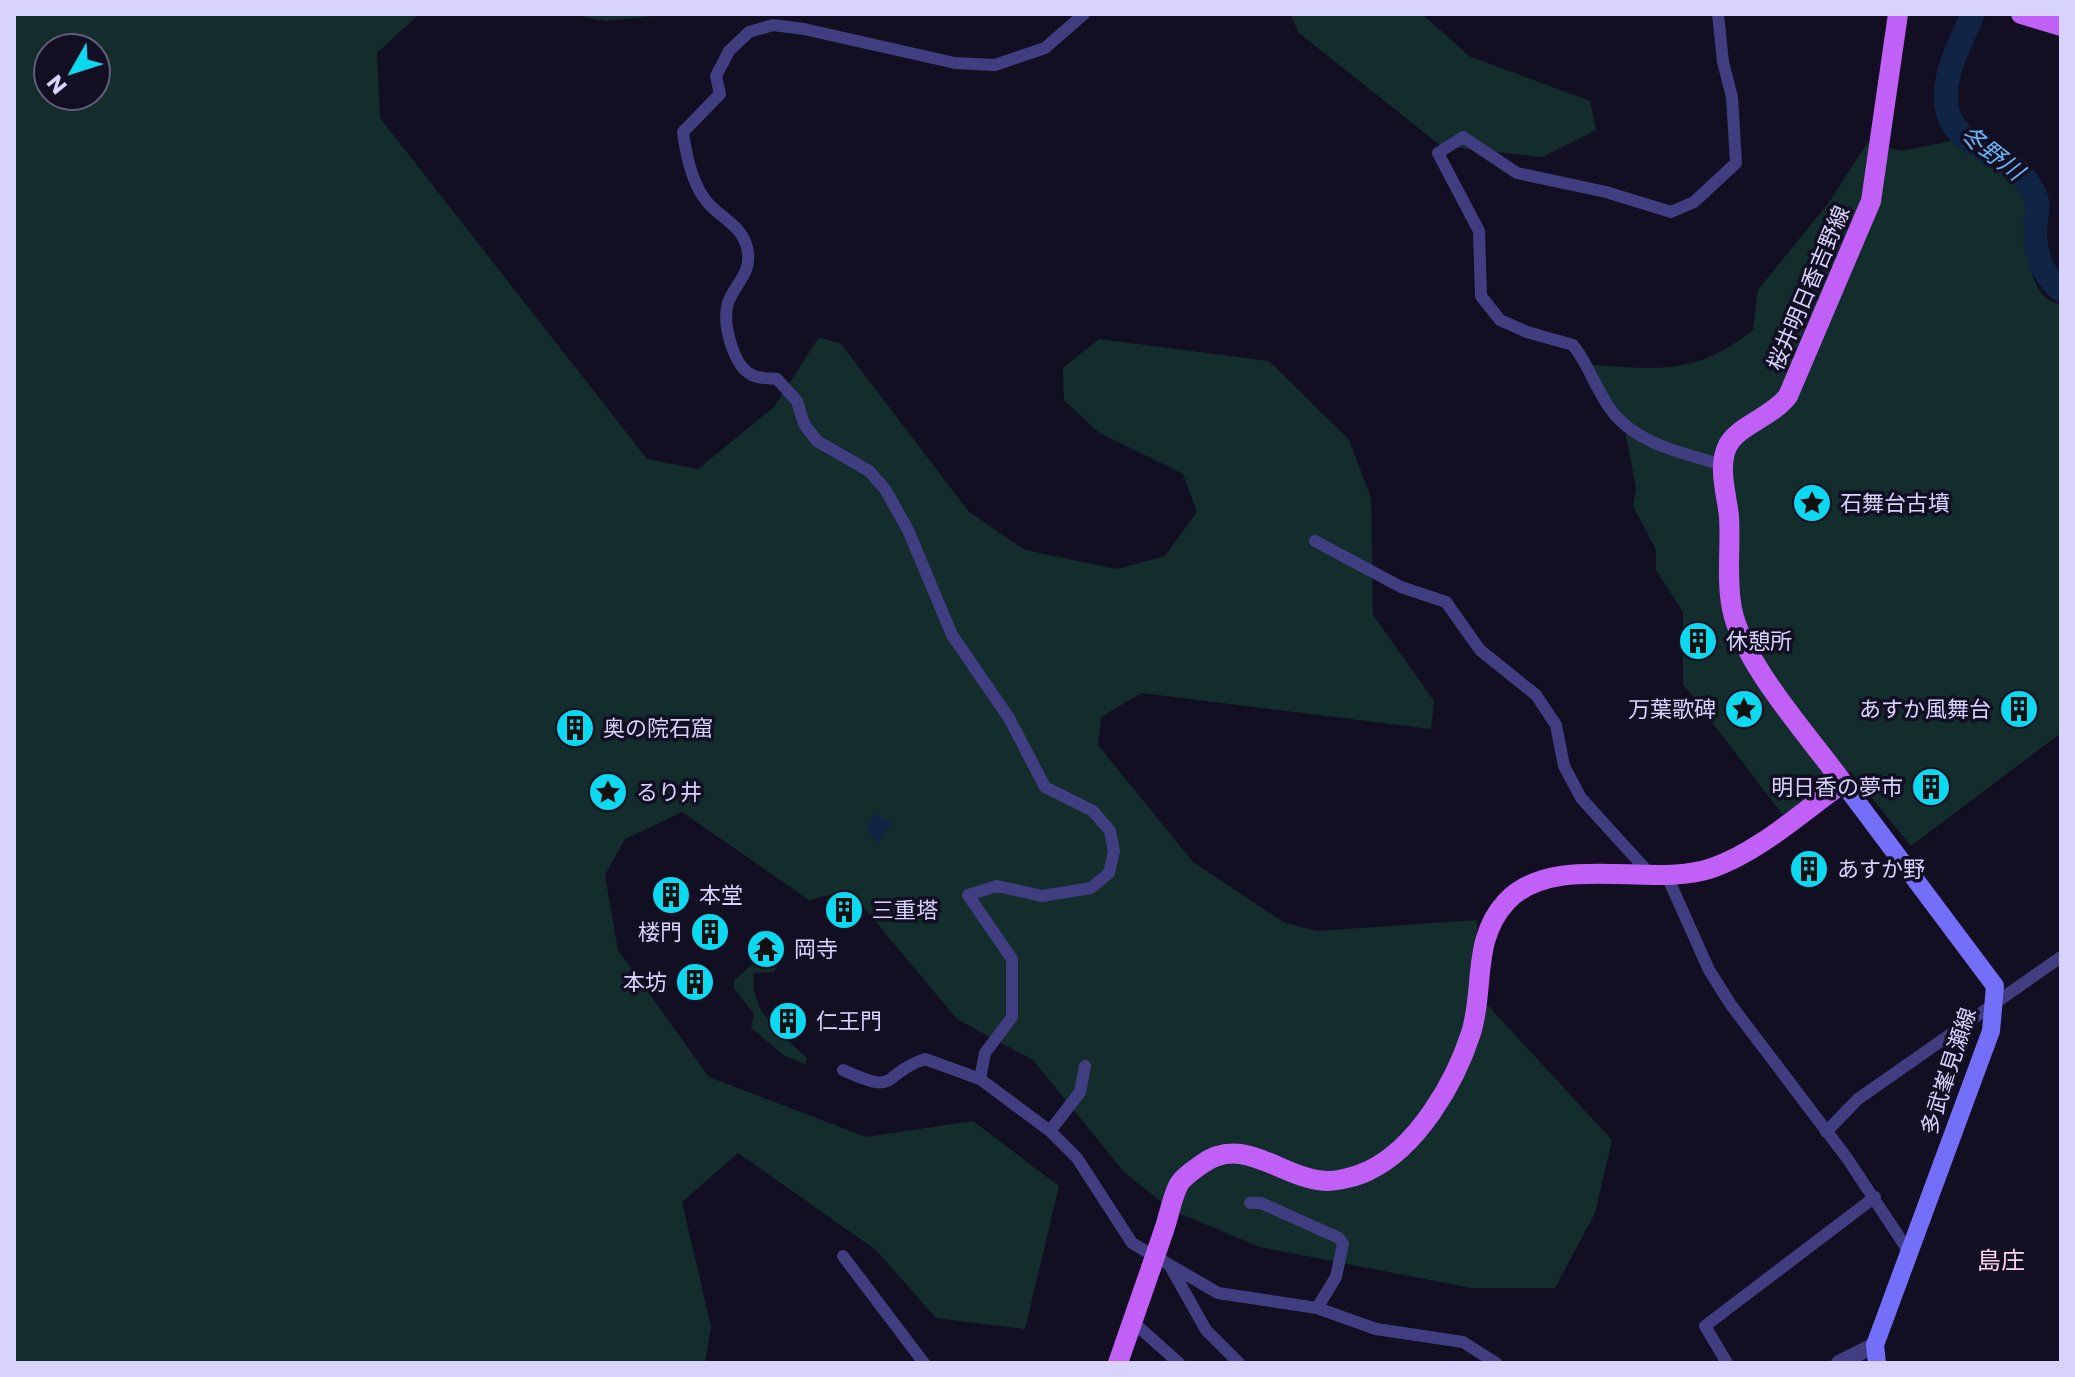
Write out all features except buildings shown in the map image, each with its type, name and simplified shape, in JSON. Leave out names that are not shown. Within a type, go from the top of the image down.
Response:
[{"type":"main road","name":"桜井明日香吉野線","points":[[1723,465],[1725,452],[1735,436],[1772,413],[1792,389],[1863,222],[1876,179],[1898,14]]},
{"type":"main road","points":[[2021,14],[2061,26]]},
{"type":"main road","points":[[1118,1363],[1133,1322],[1161,1267],[1164,1230],[1179,1184],[1209,1159],[1224,1153],[1248,1153],[1290,1172],[1328,1181],[1366,1172],[1388,1159],[1429,1113],[1472,1032],[1480,954],[1490,928],[1507,901],[1525,889],[1560,876],[1658,875],[1712,869],[1843,783],[1755,663],[1738,629],[1730,597],[1730,534],[1723,465]]},
{"type":"main road","name":"多武峯見瀬線","points":[[1843,783],[1995,986],[1991,1031],[1876,1354]]},
{"type":"street","points":[[980,1079],[985,1053],[1012,1017],[1012,959],[968,895],[997,886],[1042,896],[1091,888],[1109,873],[1114,851],[1110,831],[1093,811],[1045,787],[1009,718],[952,635],[908,530],[885,489],[869,471],[817,441],[804,424],[797,401],[777,379],[754,377],[743,369],[727,330],[728,304],[746,274],[749,255],[743,233],[707,202],[696,183],[683,132],[720,94],[716,76],[729,51],[749,32],[773,25],[804,29],[931,58],[995,65],[1045,48],[1084,14]]},
{"type":"street","points":[[1718,14],[1723,62],[1732,97],[1736,163],[1694,202],[1671,212],[1606,192],[1517,173],[1463,137],[1438,153],[1479,231],[1481,296],[1500,320],[1527,332],[1573,345],[1613,413],[1636,433],[1660,446],[1723,465]]},
{"type":"street","points":[[1315,541],[1401,587],[1446,602],[1480,650],[1536,695],[1556,725],[1564,766],[1581,798],[1658,875],[1731,1005],[1875,1197],[1911,1255]]},
{"type":"street","points":[[1826,1132],[1858,1099],[1994,1007],[2061,957]]},
{"type":"street","points":[[843,1070],[875,1085],[889,1082],[925,1059],[980,1079],[1050,1131],[1077,1158],[1132,1243],[1161,1267],[1206,1330],[1239,1363]]},
{"type":"street","points":[[1050,1131],[1080,1092],[1085,1066]]},
{"type":"street","points":[[1727,1363],[1705,1326],[1875,1197]]},
{"type":"street","points":[[1250,1203],[1261,1203],[1339,1238],[1343,1244],[1336,1277],[1317,1308]]},
{"type":"street","points":[[843,1256],[924,1363]]},
{"type":"street","points":[[1161,1267],[1218,1293],[1317,1308],[1376,1329],[1463,1342],[1496,1363]]},
{"type":"street","points":[[1133,1322],[1179,1363]]},
{"type":"street","points":[[1839,1363],[1876,1354]]},
{"type":"green space","points":[[14,14],[419,14],[377,53],[380,118],[647,459],[698,469],[774,407],[819,337],[841,344],[969,512],[1025,550],[1117,569],[1165,556],[1197,512],[1183,474],[1098,432],[1064,400],[1063,368],[1099,339],[1269,361],[1349,440],[1371,498],[1373,615],[1434,701],[1431,729],[1141,693],[1101,717],[1098,745],[1193,862],[1285,923],[1317,931],[1477,920],[1478,995],[1612,1140],[1595,1213],[1555,1288],[1471,1288],[1260,1247],[1171,1210],[1124,1172],[1033,1060],[957,1019],[849,890],[809,900],[682,812],[625,839],[605,875],[618,950],[709,1077],[866,1137],[973,1121],[1059,1186],[1025,1329],[936,1318],[876,1250],[738,1153],[682,1202],[711,1327],[705,1363],[14,1363]]},
{"type":"green space","points":[[570,14],[676,14],[605,21]]},
{"type":"green space","points":[[1290,14],[1422,14],[1469,56],[1590,101],[1596,130],[1542,157],[1441,146],[1299,33]]},
{"type":"green space","points":[[1956,140],[1976,156],[2015,173],[2031,196],[2028,234],[2033,275],[2044,296],[2061,305],[2061,733],[1911,846],[1850,771],[1796,809],[1782,814],[1683,684],[1683,612],[1656,570],[1656,550],[1633,506],[1636,488],[1625,430],[1592,365],[1638,368],[1677,366],[1695,362],[1732,345],[1753,330],[1758,290],[1830,201],[1867,143],[1902,151]]},
{"type":"green space","points":[[763,954],[777,966],[774,972],[754,973],[756,1000],[768,1021],[807,1058],[805,1064],[785,1056],[751,1028],[754,1014],[734,988],[734,981]]},
{"type":"water","points":[[876,814],[892,823],[877,843],[866,825]]},
{"type":"waterway","name":"冬野川","points":[[1973,14],[1951,66],[1947,84],[1946,101],[1950,118],[1959,132],[2010,165],[2030,185],[2037,201],[2035,239],[2039,258],[2047,275],[2061,290]]},
{"type":"place","name":"石舞台古墳","points":[[1812,503]]},
{"type":"place","name":"休憩所","points":[[1698,641]]},
{"type":"place","name":"万葉歌碑","points":[[1744,709]]},
{"type":"place","name":"あすか風舞台","points":[[2019,709]]},
{"type":"place","name":"奥の院石窟","points":[[575,728]]},
{"type":"place","name":"明日香の夢市","points":[[1931,787]]},
{"type":"place","name":"るり井","points":[[608,792]]},
{"type":"place","name":"あすか野","points":[[1809,869]]},
{"type":"place","name":"本堂","points":[[671,895]]},
{"type":"place","name":"三重塔","points":[[844,910]]},
{"type":"place","name":"楼門","points":[[710,932]]},
{"type":"place","name":"岡寺","points":[[766,949]]},
{"type":"place","name":"本坊","points":[[695,982]]},
{"type":"place","name":"仁王門","points":[[788,1021]]},
{"type":"district","name":"島庄","points":[[2001,1261]]}]
